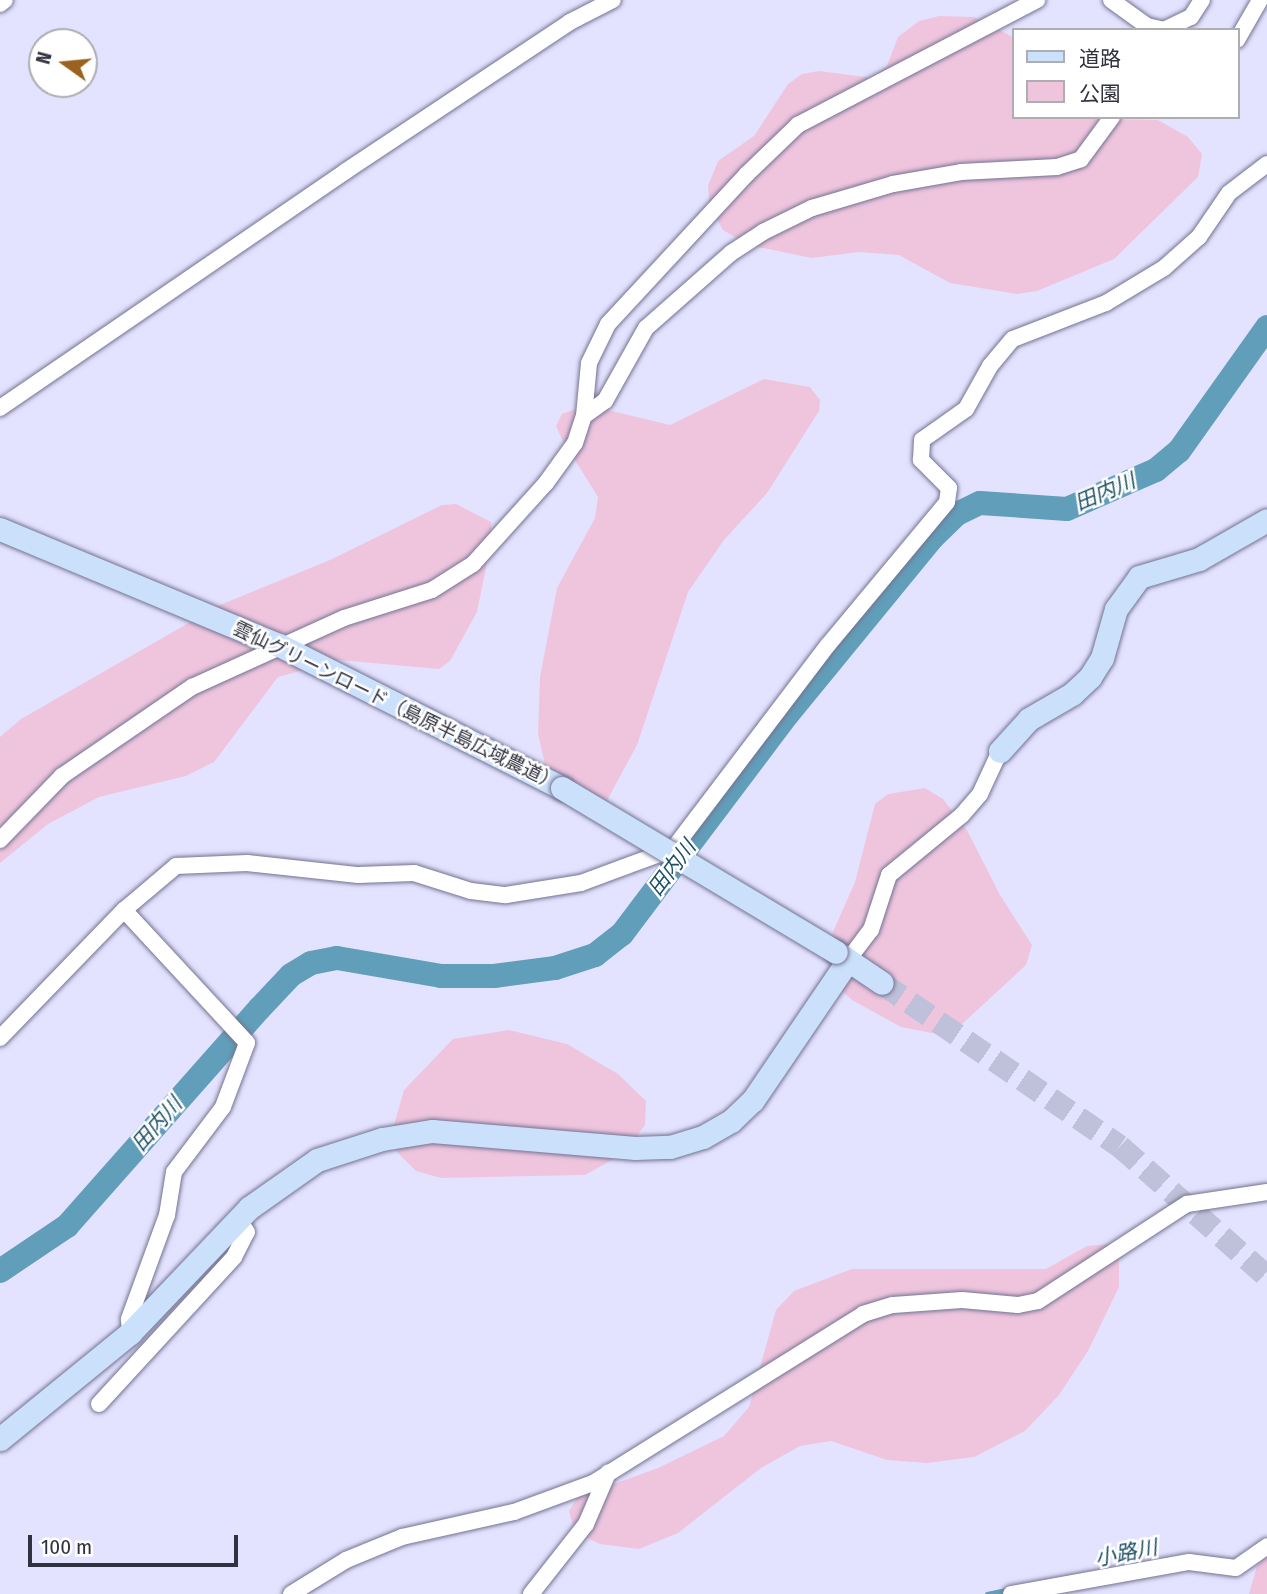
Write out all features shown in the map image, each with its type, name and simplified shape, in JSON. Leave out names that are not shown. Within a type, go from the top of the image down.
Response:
[{"type":"street","points":[[0,4],[5,0]]},
{"type":"street","points":[[0,408],[570,22],[613,0]]},
{"type":"street","points":[[0,840],[62,776],[110,739],[192,687],[279,645],[344,618],[432,590],[472,564],[547,484],[575,443],[584,416],[589,363],[608,324],[669,255],[798,125],[1037,0]]},
{"type":"street","points":[[1111,0],[1147,26],[1156,28]]},
{"type":"street","points":[[1168,28],[1191,17],[1202,0]]},
{"type":"street","points":[[1239,37],[1260,0]]},
{"type":"street","points":[[584,416],[605,401],[646,328],[731,253],[764,232],[812,208],[893,184],[961,172],[1057,167],[1081,159],[1110,119]]},
{"type":"street","points":[[0,1038],[124,910],[159,876],[176,866],[195,863],[247,863],[358,875],[414,873],[471,891],[506,895],[581,883],[673,849],[828,645],[947,502],[949,488],[921,460],[922,440],[966,409],[990,366],[1013,339],[1106,303],[1164,268],[1199,237],[1229,193],[1267,164]]},
{"type":"street","points":[[0,1438],[130,1333],[238,1219],[278,1183],[317,1160],[382,1139],[432,1131],[635,1148],[670,1147],[703,1138],[731,1121],[753,1100],[842,956],[874,923],[889,875],[962,815],[980,794],[1000,751],[1029,719],[1072,694],[1090,677],[1102,658],[1116,609],[1139,577],[1209,554],[1267,520]]},
{"type":"street","name":"雲仙グリーンロード（島原半島広域農道）","points":[[0,529],[279,645],[562,788],[842,956],[882,983]]},
{"type":"street","points":[[124,910],[245,1042],[223,1107],[174,1172],[167,1215],[136,1298],[130,1333]]},
{"type":"street","points":[[291,1594],[346,1560],[402,1536],[514,1512],[561,1497],[608,1473],[863,1314],[893,1306],[962,1300],[1018,1305],[1038,1301],[1187,1204],[1267,1192]]},
{"type":"street","points":[[99,1404],[234,1256],[247,1232],[238,1219]]},
{"type":"street","points":[[531,1594],[586,1524],[608,1473]]},
{"type":"street","points":[[1011,1594],[1189,1562],[1236,1568],[1267,1546]]},
{"type":"green space","points":[[939,16],[974,17],[1012,36],[1012,119],[1158,120],[1188,137],[1202,154],[1198,177],[1114,259],[1037,291],[1017,294],[950,283],[899,255],[859,252],[812,258],[748,245],[723,230],[710,208],[708,186],[718,161],[754,136],[788,84],[802,74],[819,71],[873,78],[887,66],[898,37],[919,21]]},
{"type":"green space","points":[[764,379],[810,387],[820,400],[819,411],[767,493],[724,540],[688,592],[637,745],[603,808],[550,786],[538,734],[540,677],[557,588],[595,518],[598,497],[556,426],[562,414],[587,405],[670,425]]},
{"type":"green space","points":[[456,504],[491,522],[492,538],[477,612],[450,661],[439,669],[339,660],[278,677],[214,762],[186,776],[99,797],[48,824],[0,863],[0,737],[21,719],[220,605],[330,560],[442,505]]},
{"type":"green space","points":[[925,788],[943,799],[967,830],[1000,895],[1032,945],[1026,965],[961,1025],[937,1034],[901,1027],[852,1000],[830,980],[833,932],[855,882],[875,804],[888,794]]},
{"type":"green space","points":[[509,1030],[567,1044],[618,1074],[646,1101],[645,1125],[623,1154],[585,1175],[441,1178],[416,1171],[397,1152],[394,1125],[404,1090],[453,1039]]},
{"type":"green space","points":[[1109,1244],[1119,1258],[1119,1287],[1088,1351],[1059,1395],[1025,1431],[974,1457],[927,1463],[887,1460],[831,1441],[800,1446],[761,1468],[678,1533],[639,1549],[600,1544],[581,1535],[573,1525],[569,1511],[578,1497],[658,1468],[724,1436],[749,1407],[776,1310],[794,1291],[852,1269],[1046,1269],[1087,1246]]},
{"type":"green space","points":[[1267,1556],[1267,1594],[1249,1594],[1257,1566]]},
{"type":"waterway","name":"田内川","points":[[0,1271],[67,1226],[260,1008],[291,975],[311,963],[337,958],[441,976],[494,976],[555,968],[595,955],[622,934],[788,714],[932,538],[957,514],[980,503],[1067,509],[1156,470],[1179,451],[1267,327]]},
{"type":"waterway","name":"小路川","points":[[987,1594],[1048,1581]]},
{"type":"tunnel","points":[[882,983],[1120,1146],[1267,1276]]}]
